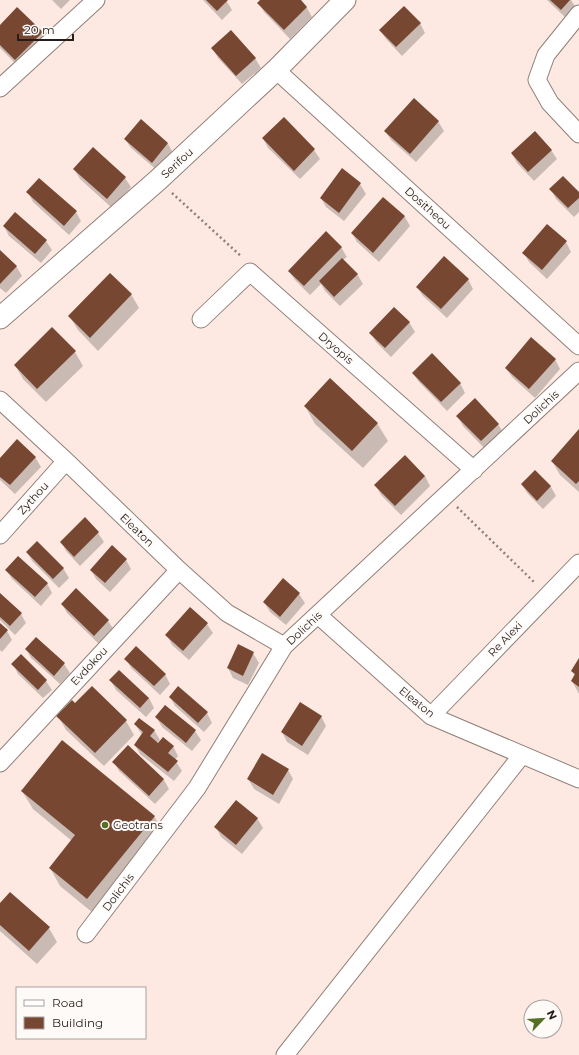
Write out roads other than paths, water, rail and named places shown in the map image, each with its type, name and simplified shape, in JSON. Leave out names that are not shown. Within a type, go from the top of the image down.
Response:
[{"type":"street","points":[[0,88],[96,0]]},
{"type":"street","name":"Serifou","points":[[0,318],[158,180],[276,70],[345,0]]},
{"type":"street","points":[[579,14],[546,55],[537,80],[550,103],[579,134]]},
{"type":"street","name":"Dositheou","points":[[276,70],[579,346]]},
{"type":"street","name":"Dryopis","points":[[201,319],[250,272],[474,470]]},
{"type":"street","name":"Dolichis","points":[[86,934],[197,788],[284,646],[579,371]]},
{"type":"street","name":"Eleaton","points":[[0,400],[66,461],[179,570],[227,613],[284,646]]},
{"type":"street","name":"Zythou","points":[[0,535],[66,461]]},
{"type":"street","name":"Re Alexi","points":[[431,716],[548,595],[577,568]]},
{"type":"street","name":"Evdokou","points":[[0,763],[179,570]]},
{"type":"street","name":"Eleaton","points":[[318,615],[431,716],[579,780]]},
{"type":"street","points":[[285,1055],[522,755]]},
{"type":"place","name":"Geotrans","points":[[105,825]]}]
